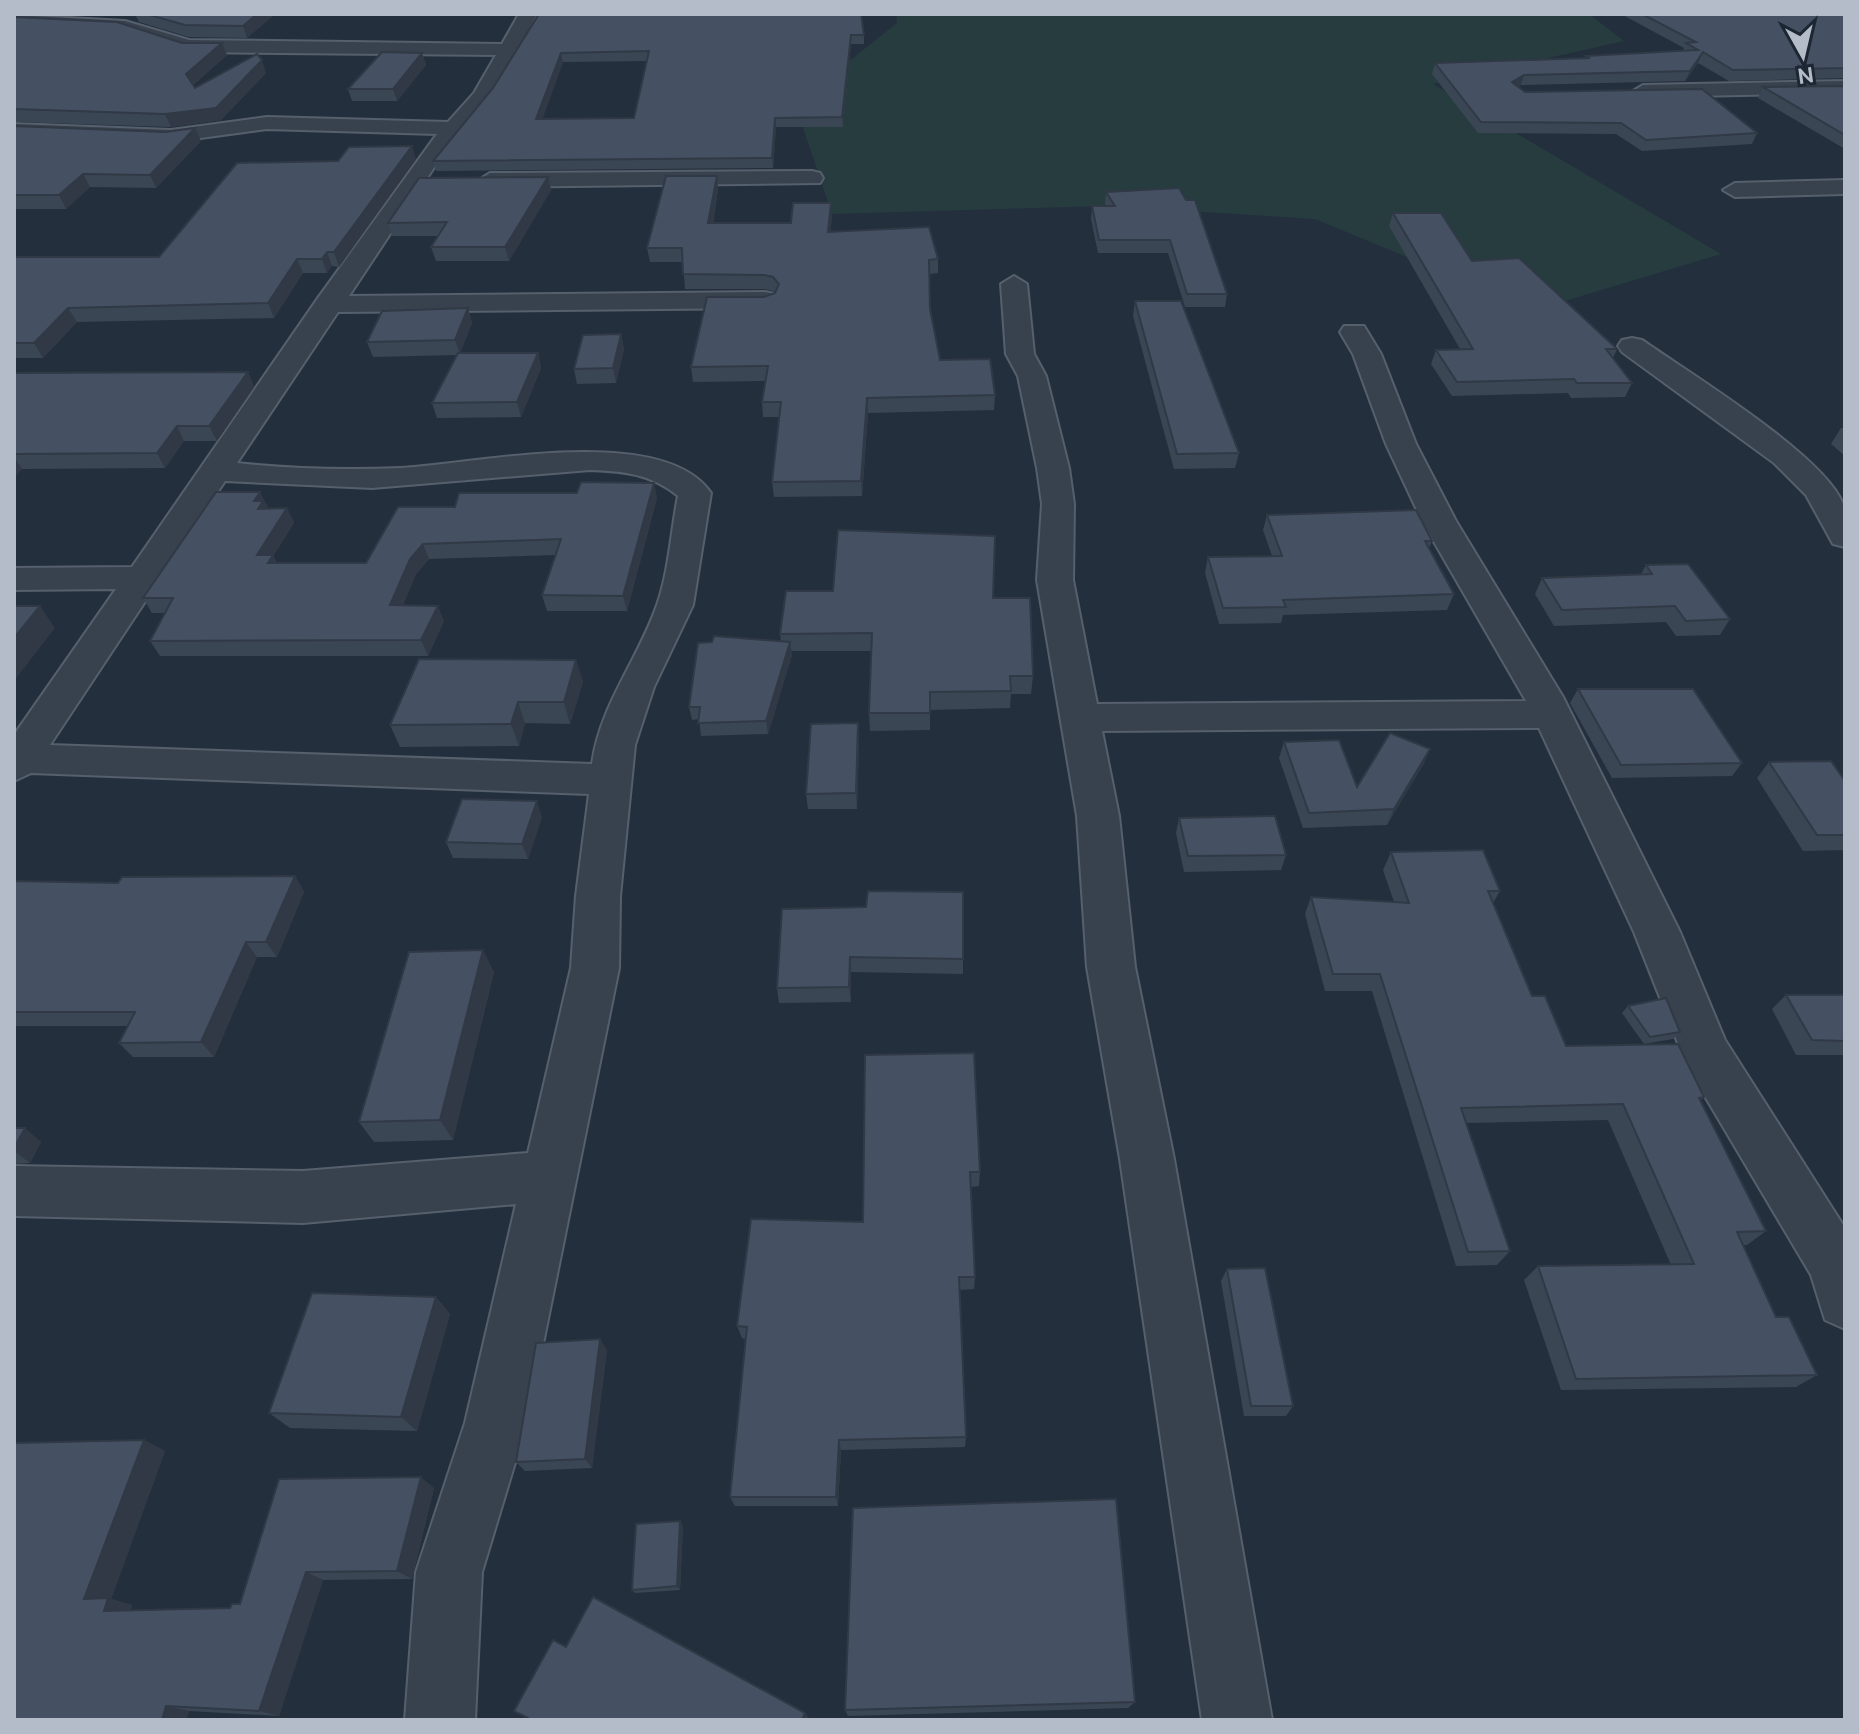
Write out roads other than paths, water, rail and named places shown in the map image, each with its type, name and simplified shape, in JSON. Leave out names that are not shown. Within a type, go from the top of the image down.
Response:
[{"type":"street","points":[[17,762],[141,578],[218,471],[327,304],[437,147],[483,96],[528,14]]},
{"type":"street","points":[[14,20],[125,26],[188,46],[506,50]]},
{"type":"street","points":[[1629,92],[1845,87]]},
{"type":"street","points":[[14,130],[171,136],[267,123],[453,128]]},
{"type":"street","points":[[416,181],[812,178]]},
{"type":"street","points":[[1735,190],[1845,187]]},
{"type":"street","points":[[1014,284],[1020,354],[1032,376],[1053,468],[1058,520],[1055,580],[1098,816],[1111,967],[1147,1159],[1237,1720]]},
{"type":"street","points":[[327,304],[765,300]]},
{"type":"street","points":[[1354,332],[1367,354],[1401,444],[1439,521],[1551,714],[1657,932],[1705,1051],[1842,1275]]},
{"type":"street","points":[[1632,346],[1833,493],[1845,537]]},
{"type":"street","points":[[247,375],[278,375]]},
{"type":"street","points":[[218,471],[356,479],[587,461],[643,466],[681,478],[695,493],[675,605],[635,687],[615,745],[598,896],[595,968],[496,1423],[449,1572],[440,1720]]},
{"type":"street","points":[[14,579],[141,578]]},
{"type":"street","points":[[1079,718],[1551,714]]},
{"type":"street","points":[[17,762],[613,780]]},
{"type":"street","points":[[14,1191],[303,1197],[552,1176]]}]
